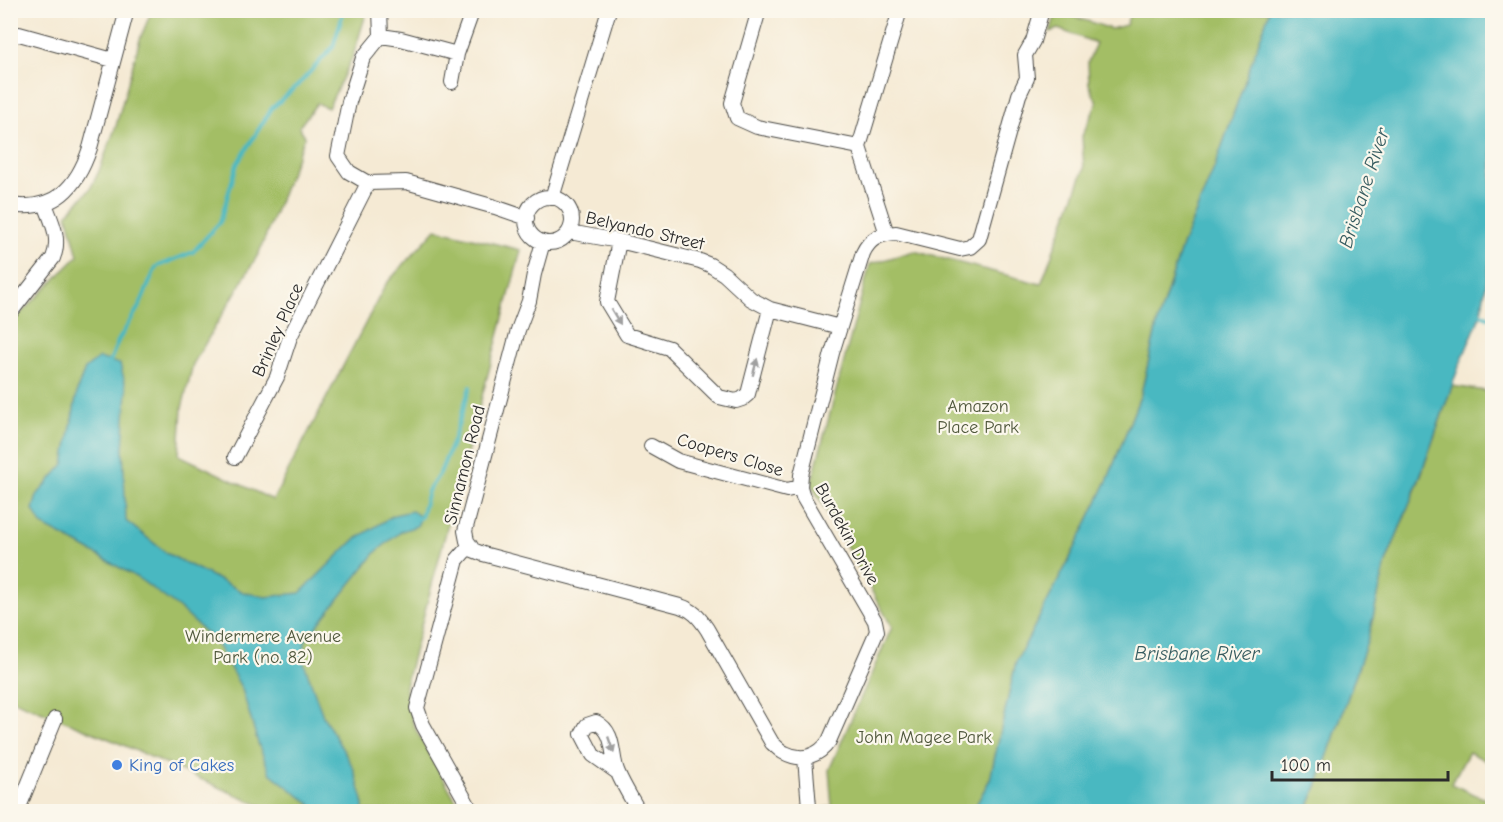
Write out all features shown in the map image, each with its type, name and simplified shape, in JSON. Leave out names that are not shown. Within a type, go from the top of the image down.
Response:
[{"type":"street","points":[[10,205],[29,207],[54,200],[71,186],[82,169],[90,148],[127,10]]},
{"type":"street","points":[[380,10],[381,36],[363,58],[349,102],[338,156],[349,172],[368,183],[406,182],[527,218]]},
{"type":"street","points":[[552,198],[609,10]]},
{"type":"street","points":[[759,10],[732,103],[737,118],[757,127],[859,147]]},
{"type":"street","points":[[900,10],[859,147],[887,234],[896,233],[960,249],[970,247],[979,239],[1019,95],[1027,78],[1024,55],[1033,41],[1042,10]]},
{"type":"street","points":[[452,82],[457,54],[471,15]]},
{"type":"street","points":[[10,36],[19,34],[113,60]]},
{"type":"street","points":[[381,36],[457,54]]},
{"type":"street","name":"Brinley Place","points":[[235,457],[277,377],[290,337],[368,183]]},
{"type":"street","points":[[545,198],[552,198],[566,204],[570,210],[572,225],[569,232],[558,242],[543,242],[531,233],[527,226],[527,218],[532,205],[545,198]]},
{"type":"street","points":[[10,313],[54,258],[56,252],[57,237],[45,204]]},
{"type":"street","name":"Belyando Street","points":[[569,232],[619,241],[700,261],[724,274],[751,299],[770,309],[840,327]]},
{"type":"street","name":"Burdekin Drive","points":[[805,758],[824,749],[830,741],[877,631],[875,621],[803,497],[800,487],[801,475],[840,327],[863,254],[868,244],[887,234]]},
{"type":"street","points":[[619,241],[607,302],[627,335],[669,348],[719,397],[736,401],[748,394],[770,309]]},
{"type":"street","name":"Sinnamon Road","points":[[472,812],[423,724],[417,708],[457,560],[470,545],[466,541],[465,531],[518,330],[529,301],[543,242]]},
{"type":"street","name":"Coopers Close","points":[[651,446],[678,461],[787,490],[800,487]]},
{"type":"street","points":[[470,545],[473,550],[483,554],[693,611],[707,629],[772,743],[785,753],[805,758],[808,812]]},
{"type":"street","points":[[17,812],[55,719]]},
{"type":"street","points":[[617,771],[639,812]]},
{"type":"green space","name":"Windermere Avenue Park (no. 82)","points":[[152,10],[367,11],[353,56],[328,108],[317,103],[299,127],[305,136],[259,253],[193,364],[182,408],[179,455],[273,500],[386,284],[436,229],[521,250],[405,686],[417,732],[462,811],[273,811],[114,741],[11,699],[11,323],[78,256],[67,214],[90,189],[99,171],[116,126],[140,39]]},
{"type":"green space","name":"Amazon Place Park","points":[[1057,11],[1111,29],[1126,25],[1131,11],[1270,11],[1215,166],[1182,246],[1158,321],[1141,394],[1108,479],[1016,662],[990,779],[973,811],[821,811],[832,807],[829,770],[892,627],[811,484],[870,264],[914,251],[1041,284],[1084,169],[1082,136],[1097,103],[1089,84],[1088,62],[1096,43],[1058,29],[1050,32]]},
{"type":"green space","points":[[1452,386],[1492,392],[1492,764],[1469,752],[1451,784],[1492,802],[1492,811],[1307,812],[1367,642],[1386,562],[1419,481]]},
{"type":"water","name":"Brisbane River","points":[[1270,10],[1492,11],[1492,249],[1481,314],[1458,369],[1418,482],[1386,562],[1367,642],[1317,786],[1307,811],[973,811],[990,779],[1016,662],[1108,479],[1141,394],[1158,321],[1182,246],[1215,166]]},
{"type":"water","points":[[99,358],[120,364],[127,390],[123,448],[126,521],[168,554],[243,592],[266,597],[300,593],[354,540],[394,515],[412,511],[421,517],[417,526],[402,531],[377,551],[305,641],[304,663],[323,716],[353,767],[363,800],[363,811],[319,811],[270,773],[258,743],[242,689],[215,641],[179,608],[138,578],[43,526],[33,510],[37,495],[64,464],[78,387],[85,369]]},
{"type":"waterway","points":[[109,364],[118,341],[140,305],[156,267],[193,252],[220,222],[237,164],[272,108],[298,85],[333,47],[344,10]]},
{"type":"waterway","points":[[1481,314],[1492,319]]},
{"type":"waterway","points":[[418,519],[421,517],[428,491],[440,473],[453,441],[470,387]]},
{"type":"place","name":"King of Cakes","points":[[117,765]]},
{"type":"park label","name":"John Magee Park","points":[[924,737]]}]
